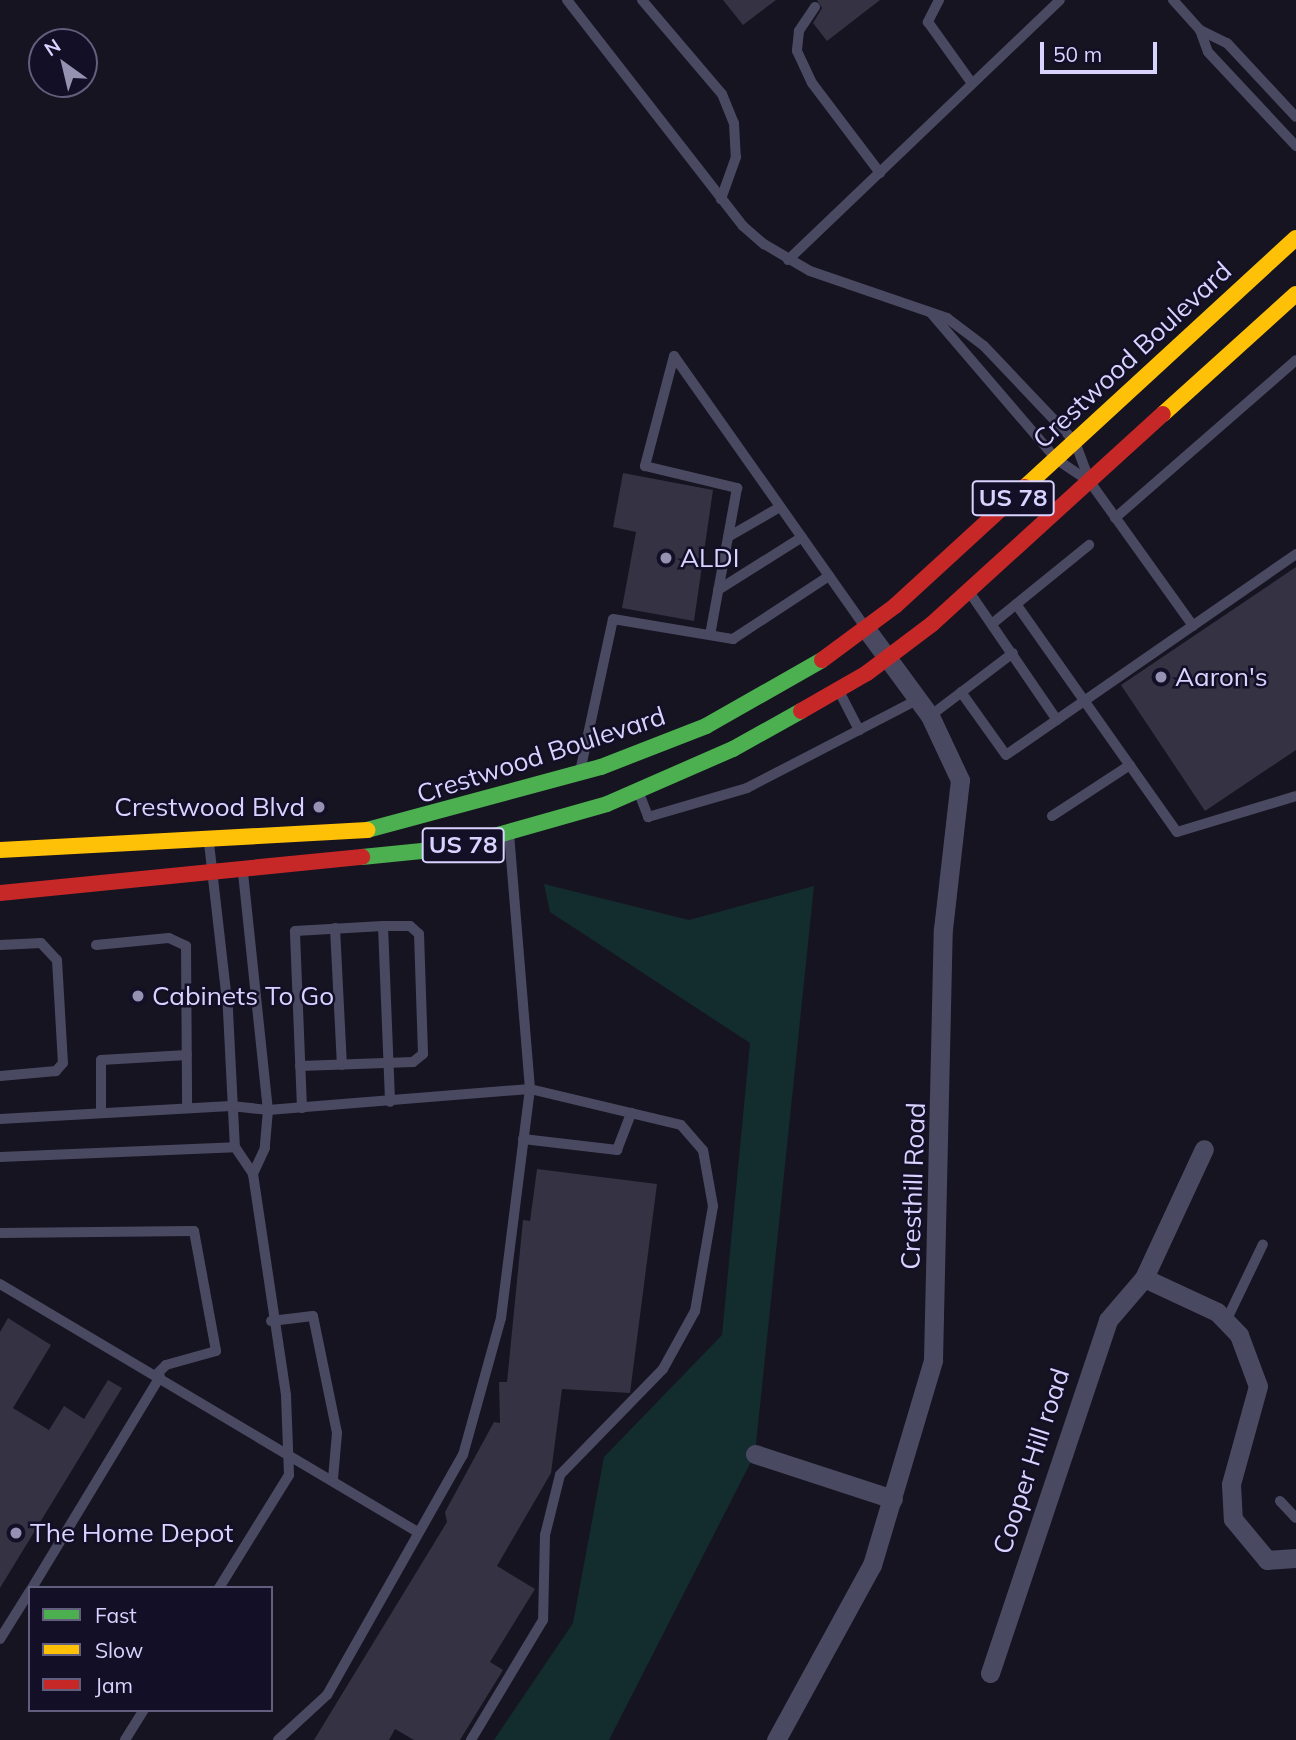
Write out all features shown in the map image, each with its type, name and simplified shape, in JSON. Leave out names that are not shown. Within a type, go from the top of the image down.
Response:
[{"type":"main road","name":"Crestwood Boulevard","points":[[0,850],[242,842],[415,821],[580,774],[628,757],[741,708],[866,629],[1075,442],[1296,238]]},
{"type":"main road","points":[[1117,458],[1172,391],[1277,285]]},
{"type":"main road","name":"US 78","points":[[0,893],[397,858],[509,834],[639,792],[839,691],[887,660],[970,592],[1296,294]]},
{"type":"main road","points":[[628,757],[639,792]]},
{"type":"street","name":"Cresthill Road","points":[[776,1740],[872,1565],[933,1360],[943,929],[960,808],[953,756],[930,716],[866,629]]},
{"type":"street","name":"Cooper Hill road","points":[[990,1673],[1103,1331],[1144,1278],[1204,1149]]},
{"type":"street","points":[[1144,1278],[1226,1321],[1239,1335],[1258,1386],[1231,1484],[1233,1519],[1267,1560],[1296,1558]]},
{"type":"street","points":[[755,1454],[893,1499]]},
{"type":"lane","points":[[567,0],[743,226],[788,260],[931,313],[971,334],[1075,442],[1090,482],[1192,626]]},
{"type":"lane","points":[[642,0],[722,94],[734,124],[736,157],[721,199]]},
{"type":"lane","points":[[939,0],[928,22],[971,82]]},
{"type":"lane","points":[[788,260],[971,82],[1060,0]]},
{"type":"lane","points":[[1173,0],[1200,30],[1208,52],[1296,146]]},
{"type":"lane","points":[[815,7],[799,31],[797,51],[812,83],[880,173]]},
{"type":"lane","points":[[1200,30],[1227,43],[1296,117]]},
{"type":"lane","points":[[931,313],[1056,458],[1090,482]]},
{"type":"lane","points":[[710,635],[737,488],[645,466],[674,356],[866,629]]},
{"type":"lane","points":[[1115,518],[1296,360]]},
{"type":"lane","points":[[728,537],[780,507]]},
{"type":"lane","points":[[718,590],[802,537]]},
{"type":"lane","points":[[993,623],[1089,545]]},
{"type":"lane","points":[[961,692],[1006,755],[1296,554]]},
{"type":"lane","points":[[580,774],[613,619],[733,639],[829,576]]},
{"type":"lane","points":[[970,592],[1056,720]]},
{"type":"lane","points":[[1016,604],[1177,832],[1296,796]]},
{"type":"lane","points":[[930,716],[1013,653]]},
{"type":"lane","points":[[839,691],[859,730]]},
{"type":"lane","points":[[639,792],[648,817],[747,788],[917,700]]},
{"type":"lane","points":[[1052,816],[1130,765]]},
{"type":"lane","points":[[278,1740],[327,1695],[463,1455],[501,1318],[530,1089],[509,834]]},
{"type":"lane","points":[[242,842],[268,1110],[265,1148],[253,1174]]},
{"type":"lane","points":[[208,843],[213,874],[235,1147],[253,1174],[271,1321],[286,1396],[289,1475],[220,1586]]},
{"type":"lane","points":[[383,926],[390,1102]]},
{"type":"lane","points":[[300,1066],[413,1062],[425,1047],[419,934],[410,926],[295,931],[300,1066],[302,1108]]},
{"type":"lane","points":[[335,929],[342,1065]]},
{"type":"lane","points":[[96,945],[169,938],[186,946],[187,1108]]},
{"type":"lane","points":[[0,945],[41,943],[57,960],[64,1062],[56,1071],[0,1076]]},
{"type":"lane","points":[[101,1113],[101,1060],[187,1055]]},
{"type":"lane","points":[[0,1119],[231,1106],[268,1110],[530,1089],[681,1125],[703,1150],[713,1206],[695,1311],[663,1369],[560,1475],[545,1535],[543,1620],[471,1740]]},
{"type":"lane","points":[[523,1139],[617,1150],[631,1113]]},
{"type":"lane","points":[[0,1157],[235,1147]]},
{"type":"lane","points":[[0,1233],[194,1231],[216,1351],[166,1365],[33,1586]]},
{"type":"lane","points":[[1226,1321],[1263,1244]]},
{"type":"lane","points":[[0,1284],[286,1450],[417,1532]]},
{"type":"lane","points":[[271,1321],[313,1316],[337,1433],[333,1479]]},
{"type":"lane","points":[[1280,1501],[1296,1518]]},
{"type":"lane","points":[[0,1639],[28,1594]]},
{"type":"lane","points":[[125,1740],[143,1712]]},
{"type":"green space","points":[[544,884],[689,920],[814,886],[755,1454],[609,1740],[494,1740],[573,1623],[604,1457],[722,1335],[750,1043],[550,912]]},
{"type":"building","points":[[723,0],[776,0],[743,25]]},
{"type":"building","points":[[817,0],[880,0],[827,41],[813,23],[822,8]]},
{"type":"building","name":"ALDI","points":[[623,473],[713,490],[694,621],[622,608],[636,532],[613,527]]},
{"type":"building","points":[[1296,567],[1296,750],[1205,811],[1121,685]]},
{"type":"building","points":[[537,1169],[657,1184],[630,1393],[562,1389],[551,1473],[497,1566],[535,1589],[490,1662],[503,1670],[460,1740],[414,1740],[395,1729],[389,1740],[314,1740],[447,1522],[445,1512],[494,1422],[500,1423],[499,1382],[507,1382],[523,1220],[530,1221]]},
{"type":"building","points":[[8,1318],[51,1345],[13,1408],[49,1430],[64,1406],[84,1419],[108,1380],[122,1388],[0,1588],[0,1332]]},
{"type":"traffic: fast","points":[[367,830],[601,767],[706,726],[822,660]]},
{"type":"traffic: fast","points":[[362,857],[452,848],[607,804],[733,749],[801,711]]},
{"type":"traffic: slow","points":[[1025,487],[1296,238]]},
{"type":"traffic: slow","points":[[1163,414],[1296,294]]},
{"type":"traffic: slow","points":[[0,850],[367,830]]},
{"type":"traffic: jam","points":[[801,711],[867,673],[932,624],[1163,414]]},
{"type":"traffic: jam","points":[[822,660],[895,606],[1025,487]]},
{"type":"traffic: jam","points":[[0,893],[362,857]]},
{"type":"place","name":"ALDI","points":[[666,558]]},
{"type":"place","name":"Aaron's","points":[[1161,677]]},
{"type":"place","name":"Crestwood Blvd","points":[[319,807]]},
{"type":"place","name":"Cabinets To Go","points":[[138,996]]},
{"type":"place","name":"The Home Depot","points":[[16,1533]]}]
